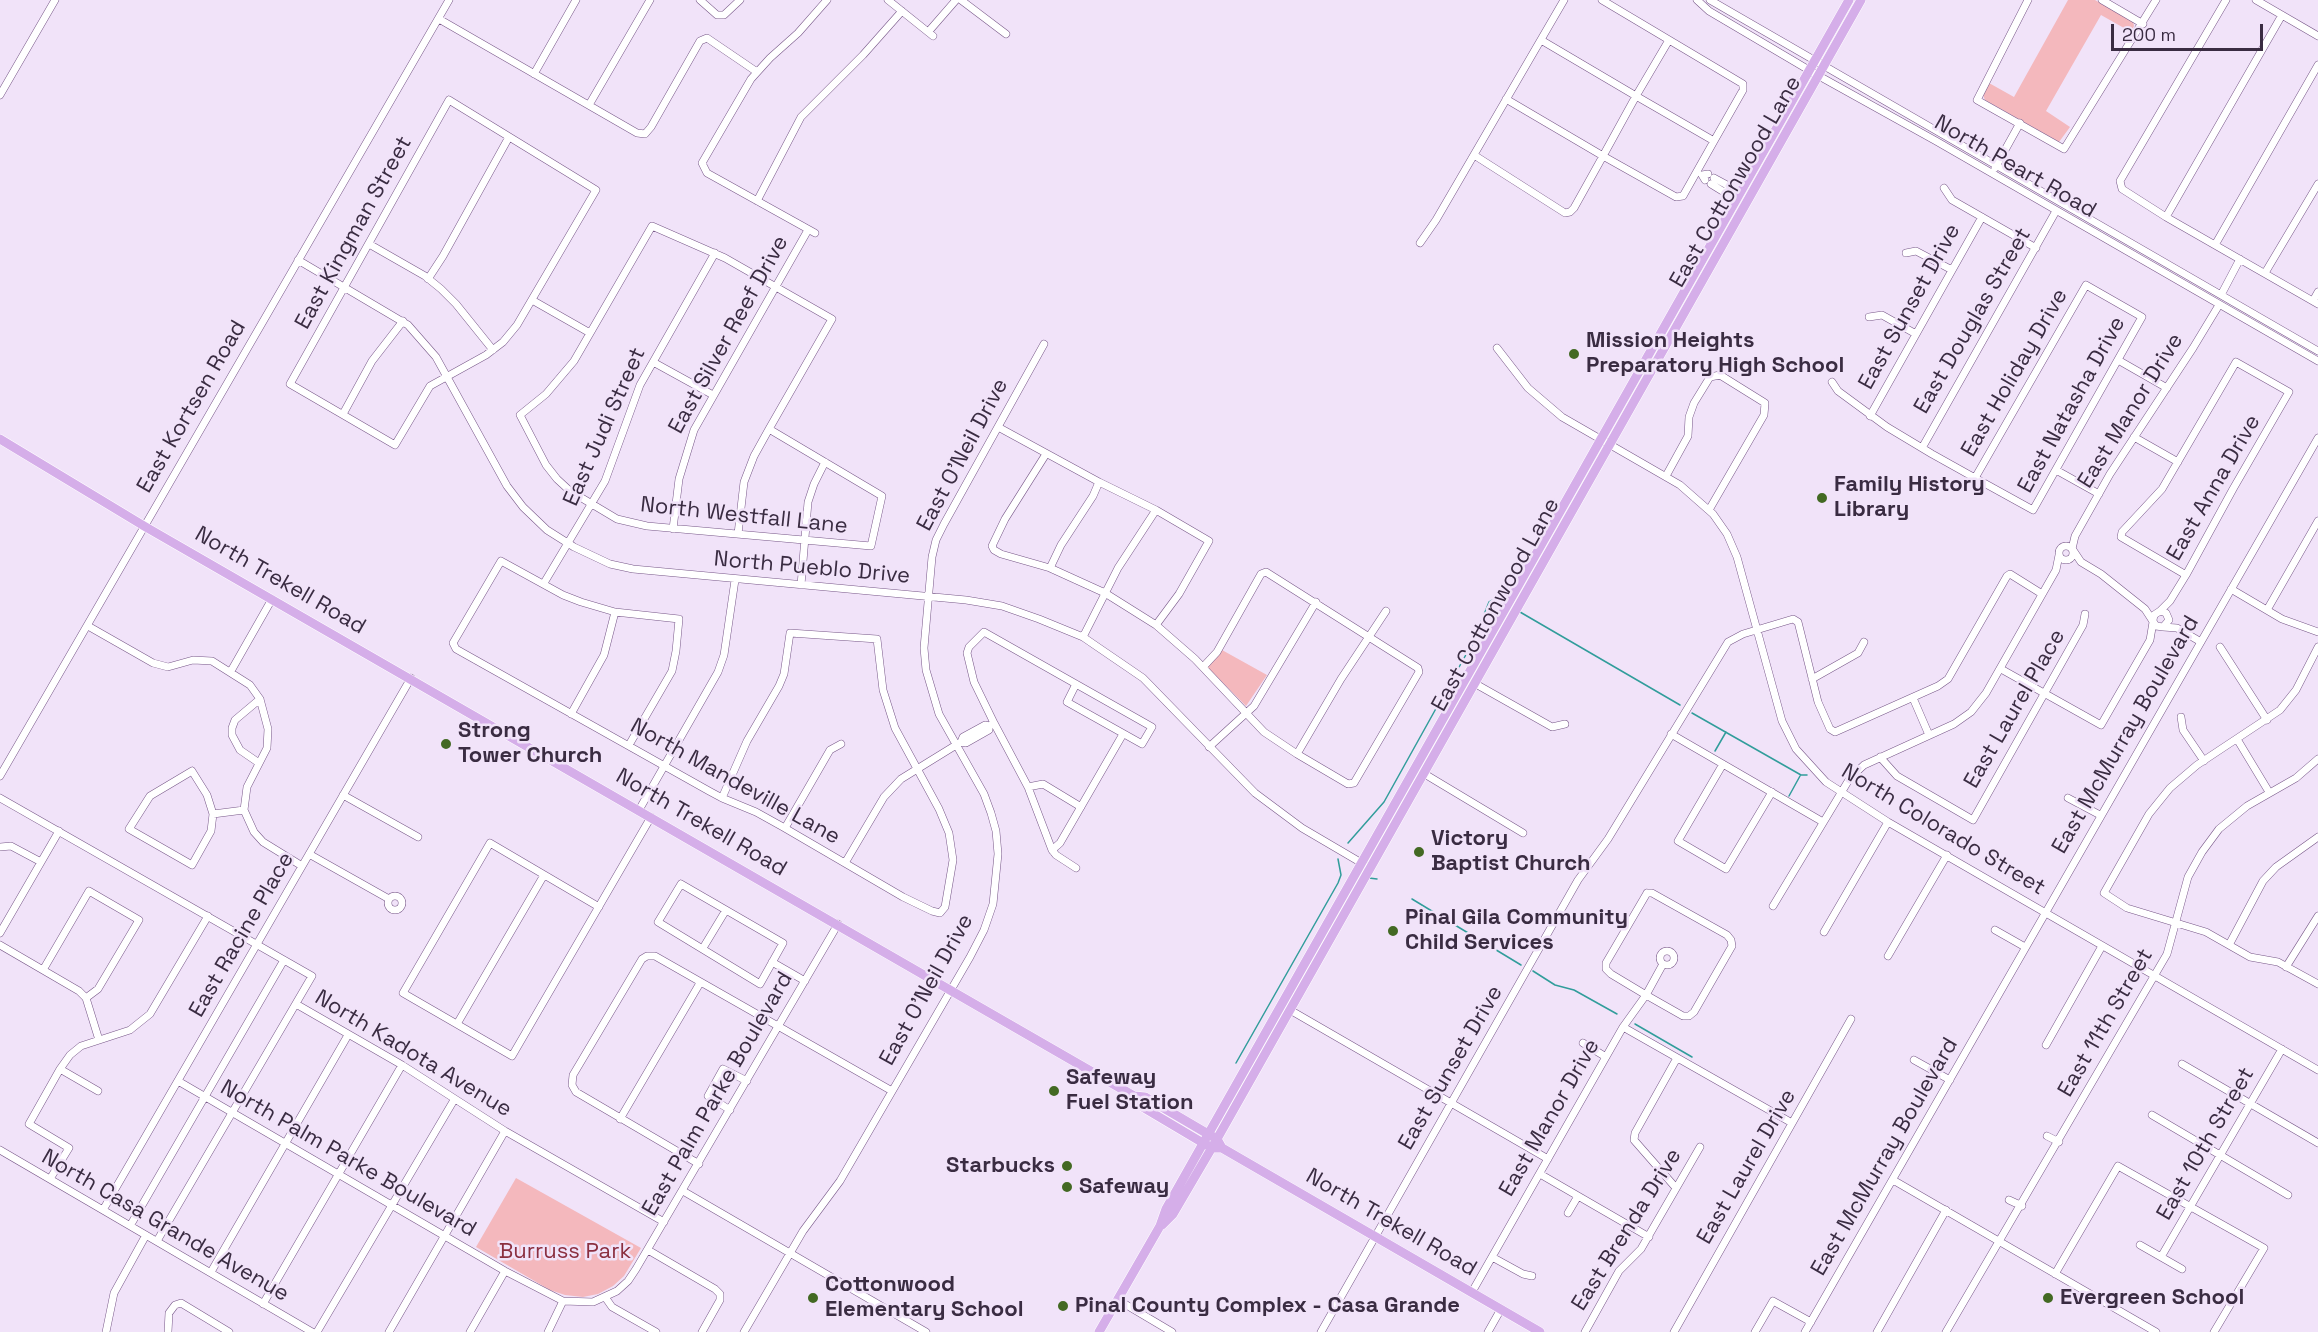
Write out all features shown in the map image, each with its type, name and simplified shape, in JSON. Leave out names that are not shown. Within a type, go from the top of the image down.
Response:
[{"type":"main road","name":"East Cottonwood Lane","points":[[1100,1332],[1160,1226],[1166,1209],[1206,1138],[1366,865],[1814,74],[1849,0]]},
{"type":"main road","name":"East Cottonwood Lane","points":[[1820,62],[1861,0]]},
{"type":"main road","name":"East Cottonwood Lane","points":[[1160,1226],[1173,1214],[1217,1145],[1366,865],[1424,773],[1739,196],[1814,74]]},
{"type":"main road","name":"North Trekell Road","points":[[0,439],[144,526],[1134,1096],[1139,1105],[1206,1138],[1540,1332]]},
{"type":"main road","points":[[1262,1040],[1271,1045]]},
{"type":"street","points":[[0,95],[55,0]]},
{"type":"street","name":"East Kortsen Road","points":[[0,776],[450,0]]},
{"type":"street","points":[[534,74],[576,0]]},
{"type":"street","points":[[589,105],[650,0]]},
{"type":"street","points":[[700,0],[717,15],[724,15],[740,0]]},
{"type":"street","points":[[827,0],[798,33],[757,72],[702,163],[707,173],[757,201],[801,117],[863,55],[902,11]]},
{"type":"street","points":[[888,0],[931,33],[959,0],[1006,34]]},
{"type":"street","points":[[1420,243],[1436,220],[1564,0]]},
{"type":"street","points":[[1506,99],[1676,197],[1683,196],[1708,178],[1714,141],[1744,87],[1740,81],[1602,0]]},
{"type":"street","name":"North Peart Road","points":[[1697,0],[1709,11],[1814,74],[2318,361]]},
{"type":"street","name":"North Peart Road","points":[[1710,0],[2318,351]]},
{"type":"street","points":[[2028,0],[1977,100],[2064,149],[2156,0]]},
{"type":"street","points":[[2102,0],[2143,24]]},
{"type":"street","points":[[2226,0],[2120,181],[2122,189],[2166,217],[2315,302],[2318,292]]},
{"type":"street","points":[[2256,0],[2318,36]]},
{"type":"street","points":[[2166,217],[2282,15]]},
{"type":"street","points":[[439,20],[638,133],[645,134],[651,127],[700,41],[707,38],[757,72]]},
{"type":"street","points":[[1541,40],[1714,141]]},
{"type":"street","points":[[1474,154],[1565,213],[1570,212],[1669,40]]},
{"type":"street","points":[[2215,245],[2318,64]]},
{"type":"street","name":"East Kingman Street","points":[[343,414],[290,384],[449,100],[509,137]]},
{"type":"street","points":[[1992,174],[2020,123]]},
{"type":"street","points":[[403,321],[372,361],[343,414],[394,445],[430,386],[493,350],[517,326],[596,190],[509,137],[428,279]]},
{"type":"street","points":[[1708,178],[1724,192],[1728,189],[1739,196]]},
{"type":"street","points":[[2265,273],[2318,184]]},
{"type":"street","points":[[1944,188],[1952,200],[2036,248]]},
{"type":"street","name":"East Silver Reef Drive","points":[[673,529],[679,479],[694,430],[811,231],[757,201]]},
{"type":"street","name":"East Douglas Street","points":[[1922,448],[2056,211]]},
{"type":"street","name":"East Sunset Drive","points":[[1870,416],[1982,217]]},
{"type":"street","points":[[532,300],[590,333],[652,226],[715,253],[832,319],[754,456],[744,482],[738,534]]},
{"type":"street","points":[[369,244],[428,279],[456,304],[493,350]]},
{"type":"street","points":[[1906,253],[1916,250],[1952,270]]},
{"type":"street","name":"East Judi Street","points":[[544,583],[611,470],[640,385],[715,253]]},
{"type":"street","points":[[2221,295],[2240,259]]},
{"type":"street","name":"North Pueblo Drive","points":[[298,260],[403,321],[424,342],[447,376],[507,486],[523,507],[568,544],[590,556],[633,569],[929,596],[1002,606],[1083,637],[1143,678],[1255,793],[1302,828],[1366,865]]},
{"type":"street","name":"East Holiday Drive","points":[[1975,478],[2086,285],[2142,317]]},
{"type":"street","name":"East Manor Drive","points":[[2072,550],[2075,536],[2099,494],[2219,305]]},
{"type":"street","points":[[1869,317],[1882,315],[1916,334]]},
{"type":"street","name":"East Natasha Drive","points":[[1975,478],[2033,510],[2142,317]]},
{"type":"street","name":"North Westfall Lane","points":[[590,333],[562,378],[520,415],[551,472],[570,491],[617,519],[673,529],[871,546],[882,496],[825,462]]},
{"type":"street","name":"East O'Neil Drive","points":[[744,1332],[789,1253],[840,1181],[970,957],[993,904],[998,854],[996,831],[984,794],[959,744],[939,714],[926,670],[924,648],[936,540],[1044,344]]},
{"type":"street","name":"North Colorado Street","points":[[1497,348],[1528,388],[1562,417],[1666,476],[1697,497],[1709,510],[1727,534],[1737,557],[1782,721],[1796,749],[1815,771],[1840,792],[1888,822],[2318,1070]]},
{"type":"street","points":[[2118,360],[2167,388]]},
{"type":"street","points":[[653,362],[713,395]]},
{"type":"street","name":"East Anna Drive","points":[[2153,621],[2159,611],[2170,601],[2289,392],[2236,362],[2178,462]]},
{"type":"street","points":[[1666,476],[1688,436],[1689,417],[1694,403],[1710,377],[1720,375],[1765,403],[1764,415],[1709,510]]},
{"type":"street","points":[[1832,382],[1838,391],[1870,416],[1975,478]]},
{"type":"street","points":[[998,427],[1156,510],[1209,541],[1179,594],[1156,625]]},
{"type":"street","points":[[769,429],[825,462],[808,502],[801,585]]},
{"type":"street","points":[[2134,437],[2178,462],[2162,489],[2122,532],[2121,537],[2186,574]]},
{"type":"street","name":"East McMurray Boulevard","points":[[1805,1332],[2318,438]]},
{"type":"street","points":[[1046,454],[1005,519],[992,546],[1001,554],[1050,568],[1105,593],[1156,625],[1203,667],[1264,732],[1348,784],[1353,783],[1419,672],[1418,668],[1266,572],[1261,574],[1217,652],[1203,667]]},
{"type":"street","points":[[2056,470],[2099,494]]},
{"type":"street","points":[[1050,568],[1061,545],[1099,482]]},
{"type":"street","points":[[1083,637],[1118,568],[1156,510]]},
{"type":"street","points":[[2267,610],[2318,520]]},
{"type":"street","name":"East Manor Drive","points":[[2063,546],[2075,536]]},
{"type":"street","points":[[2056,570],[2060,549],[2067,546],[2081,562],[2101,574],[2145,609],[2153,621],[2162,627],[2177,628]]},
{"type":"street","points":[[1773,906],[1850,778],[1864,765],[1954,724],[1971,712],[2001,669],[2056,570],[2072,557],[2072,550]]},
{"type":"street","points":[[2058,555],[2061,559],[2081,562]]},
{"type":"street","name":"North Mandeville Lane","points":[[544,583],[501,561],[453,643],[456,649],[722,798],[756,812],[785,828],[903,897],[932,911],[940,912],[945,907],[948,896],[952,860],[948,833],[939,809],[916,769]]},
{"type":"street","points":[[1864,642],[1858,653],[1812,678],[1818,702],[1830,729],[1835,732],[1913,698],[1948,679],[2010,574],[2042,594]]},
{"type":"street","points":[[639,810],[721,663],[735,579]]},
{"type":"street","points":[[544,583],[563,595],[615,612],[679,619],[672,671],[629,745]]},
{"type":"street","points":[[2231,589],[2267,610],[2318,632]]},
{"type":"street","points":[[231,671],[272,599]]},
{"type":"street","name":"East Anna Drive","points":[[2168,616],[2170,601]]},
{"type":"street","points":[[1209,747],[1259,699],[1316,602]]},
{"type":"street","points":[[2145,609],[2159,611],[2168,616],[2177,628],[2201,642]]},
{"type":"street","points":[[1297,754],[1341,679],[1386,611]]},
{"type":"street","points":[[571,714],[604,655],[615,612]]},
{"type":"street","name":"East Laurel Place","points":[[1880,757],[1897,776],[1973,820],[2083,625],[2085,614]]},
{"type":"street","points":[[2001,669],[2101,725],[2150,640],[2169,622],[2168,616]]},
{"type":"street","name":"East Sunset Drive","points":[[1321,1332],[1578,880],[1608,839],[1724,647],[1736,637],[1793,619],[1797,622],[1812,678]]},
{"type":"street","points":[[2150,640],[2153,621]]},
{"type":"street","points":[[88,626],[153,663],[168,667],[193,660],[212,661],[250,685],[260,699],[268,729],[267,748],[247,787],[244,810],[254,832],[263,843],[302,866]]},
{"type":"street","points":[[1076,684],[1067,702],[1142,744],[1152,727],[1076,684],[984,632],[969,647],[967,653],[974,682],[992,725],[1028,787],[1052,850],[1076,868]]},
{"type":"street","points":[[722,798],[747,741],[784,674],[790,633],[877,639],[883,690],[895,728],[916,769]]},
{"type":"street","points":[[2220,647],[2266,720]]},
{"type":"street","points":[[2318,647],[2295,690],[2280,710],[2204,760],[2170,788],[2149,814],[2104,892],[2127,908],[2206,932],[2250,957],[2278,962],[2318,984]]},
{"type":"street","name":"East Racine Place","points":[[103,1210],[411,678]]},
{"type":"street","points":[[1474,683],[1552,727],[1565,724]]},
{"type":"street","points":[[1913,698],[1929,735]]},
{"type":"street","points":[[259,763],[240,750],[231,728],[235,720],[260,699]]},
{"type":"street","points":[[2181,717],[2183,729],[2204,760]]},
{"type":"street","points":[[845,863],[884,797],[901,779],[959,744],[966,743],[989,730],[992,725]]},
{"type":"street","points":[[1052,850],[1060,843],[1123,734]]},
{"type":"street","points":[[1671,734],[1823,822]]},
{"type":"street","points":[[2237,738],[2269,792]]},
{"type":"street","points":[[785,828],[830,750],[841,744]]},
{"type":"street","name":"East 11th Street","points":[[1946,1332],[2156,975],[2167,954],[2188,877],[2202,852],[2219,829],[2247,806],[2296,778],[2318,759]]},
{"type":"street","points":[[1723,764],[1678,841],[1726,869],[1772,792]]},
{"type":"street","points":[[192,771],[207,795],[213,814],[211,831],[192,865],[129,829],[150,796],[192,771]]},
{"type":"street","points":[[1424,773],[1523,833]]},
{"type":"street","points":[[1028,787],[1043,784],[1081,807]]},
{"type":"street","points":[[343,795],[418,837]]},
{"type":"street","name":"North Kadota Avenue","points":[[0,798],[312,976],[296,1004],[402,1065],[505,1131],[664,1222]]},
{"type":"street","points":[[2068,798],[2100,815]]},
{"type":"street","points":[[213,814],[244,810]]},
{"type":"street","points":[[599,907],[490,843],[403,993],[512,1056],[599,907],[651,817]]},
{"type":"street","points":[[1824,932],[1888,822]]},
{"type":"street","points":[[0,933],[58,831]]},
{"type":"street","points":[[2229,945],[2263,881],[2276,867],[2318,837]]},
{"type":"street","points":[[0,847],[11,846],[40,862]]},
{"type":"street","points":[[309,854],[389,899]]},
{"type":"street","points":[[1888,956],[1947,855]]},
{"type":"street","points":[[457,1024],[544,875]]},
{"type":"street","points":[[681,884],[783,943],[760,984],[703,948],[658,922],[681,884]]},
{"type":"street","points":[[43,970],[89,891],[139,920],[98,989],[86,998]]},
{"type":"street","points":[[1647,893],[1652,893],[1727,935],[1732,946],[1694,1012],[1689,1016],[1683,1016],[1646,994],[1611,974],[1606,969],[1606,963],[1642,898],[1647,893]]},
{"type":"street","points":[[703,948],[726,910]]},
{"type":"street","points":[[50,1179],[69,1148],[29,1124],[69,1054],[81,1046],[130,1030],[150,1014],[208,916]]},
{"type":"street","points":[[2286,967],[2318,916]]},
{"type":"street","name":"East Palm Parke Boulevard","points":[[605,1298],[628,1281],[648,1250],[838,924]]},
{"type":"street","points":[[1995,930],[2025,947]]},
{"type":"street","points":[[0,945],[79,991],[86,998],[99,1040]]},
{"type":"street","points":[[2046,1045],[2102,946]]},
{"type":"street","points":[[699,1164],[576,1092],[572,1085],[573,1075],[642,959],[647,956],[655,956],[892,1091]]},
{"type":"street","points":[[130,1226],[284,960]]},
{"type":"street","points":[[772,962],[805,981]]},
{"type":"street","name":"East Manor Drive","points":[[1472,1292],[1623,1027],[1663,964]]},
{"type":"street","points":[[620,1119],[700,983]]},
{"type":"street","points":[[157,1241],[296,1004]]},
{"type":"street","points":[[1290,1010],[1548,1159]]},
{"type":"street","name":"East Laurel Drive","points":[[1674,1332],[1851,1019]]},
{"type":"street","points":[[1623,1027],[1792,1123]]},
{"type":"street","points":[[210,1272],[348,1035]]},
{"type":"street","points":[[1583,1043],[1606,1057]]},
{"type":"street","name":"East 10th Street","points":[[2161,1257],[2282,1049]]},
{"type":"street","points":[[1676,1188],[1634,1140],[1635,1133],[1677,1058]]},
{"type":"street","points":[[1914,1060],[1950,1080]]},
{"type":"street","points":[[2182,1064],[2318,1143]]},
{"type":"street","points":[[263,1304],[402,1065]]},
{"type":"street","points":[[60,1069],[98,1091]]},
{"type":"street","points":[[730,1110],[708,1096],[723,1069],[747,1081]]},
{"type":"street","name":"North Palm Parke Boulevard","points":[[178,1081],[505,1271],[563,1301]]},
{"type":"street","points":[[317,1332],[454,1100]]},
{"type":"street","points":[[2152,1115],[2288,1195]]},
{"type":"street","points":[[388,1332],[505,1131]]},
{"type":"street","points":[[2047,1136],[2059,1142]]},
{"type":"street","name":"East Brenda Drive","points":[[1585,1332],[1619,1271],[1641,1249],[1700,1147]]},
{"type":"street","name":"North Casa Grande Avenue","points":[[0,1150],[312,1332]]},
{"type":"street","points":[[2055,1274],[2118,1166],[2264,1248],[2214,1332]]},
{"type":"street","points":[[1540,1174],[1648,1237]]},
{"type":"street","points":[[1893,1180],[2156,1332]]},
{"type":"street","points":[[683,1191],[926,1332]]},
{"type":"street","points":[[1568,1213],[1578,1196]]},
{"type":"street","points":[[2009,1200],[2022,1206]]},
{"type":"street","points":[[1877,1332],[1946,1210]]},
{"type":"street","points":[[106,1332],[114,1293],[146,1235]]},
{"type":"street","points":[[2140,1245],[2182,1269]]},
{"type":"street","points":[[648,1250],[720,1294],[720,1300],[702,1332]]},
{"type":"street","points":[[1492,1257],[1523,1274],[1532,1276]]},
{"type":"street","points":[[470,1332],[505,1271]]},
{"type":"street","points":[[548,1332],[563,1301],[593,1302],[605,1298],[612,1307],[656,1332]]},
{"type":"street","points":[[1118,1300],[1172,1332]]},
{"type":"street","points":[[1755,1332],[1773,1301],[1810,1322]]},
{"type":"street","points":[[168,1332],[169,1313],[175,1305],[181,1303],[229,1332]]},
{"type":"street","points":[[1488,1332],[1501,1309]]},
{"type":"green space","points":[[2068,0],[2095,0],[2133,21],[2134,26],[2131,32],[2101,15],[2046,111],[2070,127],[2059,142],[1985,100],[1983,95],[1989,83],[2014,97]]},
{"type":"green space","points":[[1222,650],[1267,675],[1246,706],[1207,667]]},
{"type":"green space","name":"Burruss Park","points":[[516,1178],[641,1248],[624,1276],[613,1286],[598,1294],[583,1297],[565,1295],[550,1290],[476,1247]]},
{"type":"waterway","points":[[1471,647],[1489,602],[1495,599],[1499,601]]},
{"type":"waterway","points":[[1520,612],[1680,705]]},
{"type":"waterway","points":[[1348,843],[1384,802],[1468,651]]},
{"type":"waterway","points":[[1692,713],[1801,775],[1807,775]]},
{"type":"waterway","points":[[1715,751],[1726,732]]},
{"type":"waterway","points":[[1789,796],[1800,776]]},
{"type":"waterway","points":[[1236,1063],[1338,883],[1341,875],[1338,859]]},
{"type":"waterway","points":[[1369,878],[1377,879]]},
{"type":"waterway","points":[[1412,899],[1521,965]]},
{"type":"waterway","points":[[1533,971],[1555,985],[1574,990],[1617,1014]]},
{"type":"waterway","points":[[1635,1024],[1692,1057]]},
{"type":"place","name":"Mission Heights Preparatory High School","points":[[1574,354]]},
{"type":"place","name":"Family History Library","points":[[1822,498]]},
{"type":"place","name":"Strong Tower Church","points":[[446,744]]},
{"type":"place","name":"Victory Baptist Church","points":[[1419,852]]},
{"type":"place","name":"Pinal Gila Community Child Services","points":[[1393,931]]},
{"type":"place","name":"Safeway Fuel Station","points":[[1054,1091]]},
{"type":"place","name":"Starbucks","points":[[1067,1166]]},
{"type":"place","name":"Safeway","points":[[1067,1187]]},
{"type":"place","name":"Cottonwood Elementary School","points":[[813,1298]]},
{"type":"place","name":"Evergreen School","points":[[2048,1298]]},
{"type":"place","name":"Pinal County Complex - Casa Grande","points":[[1063,1306]]}]
